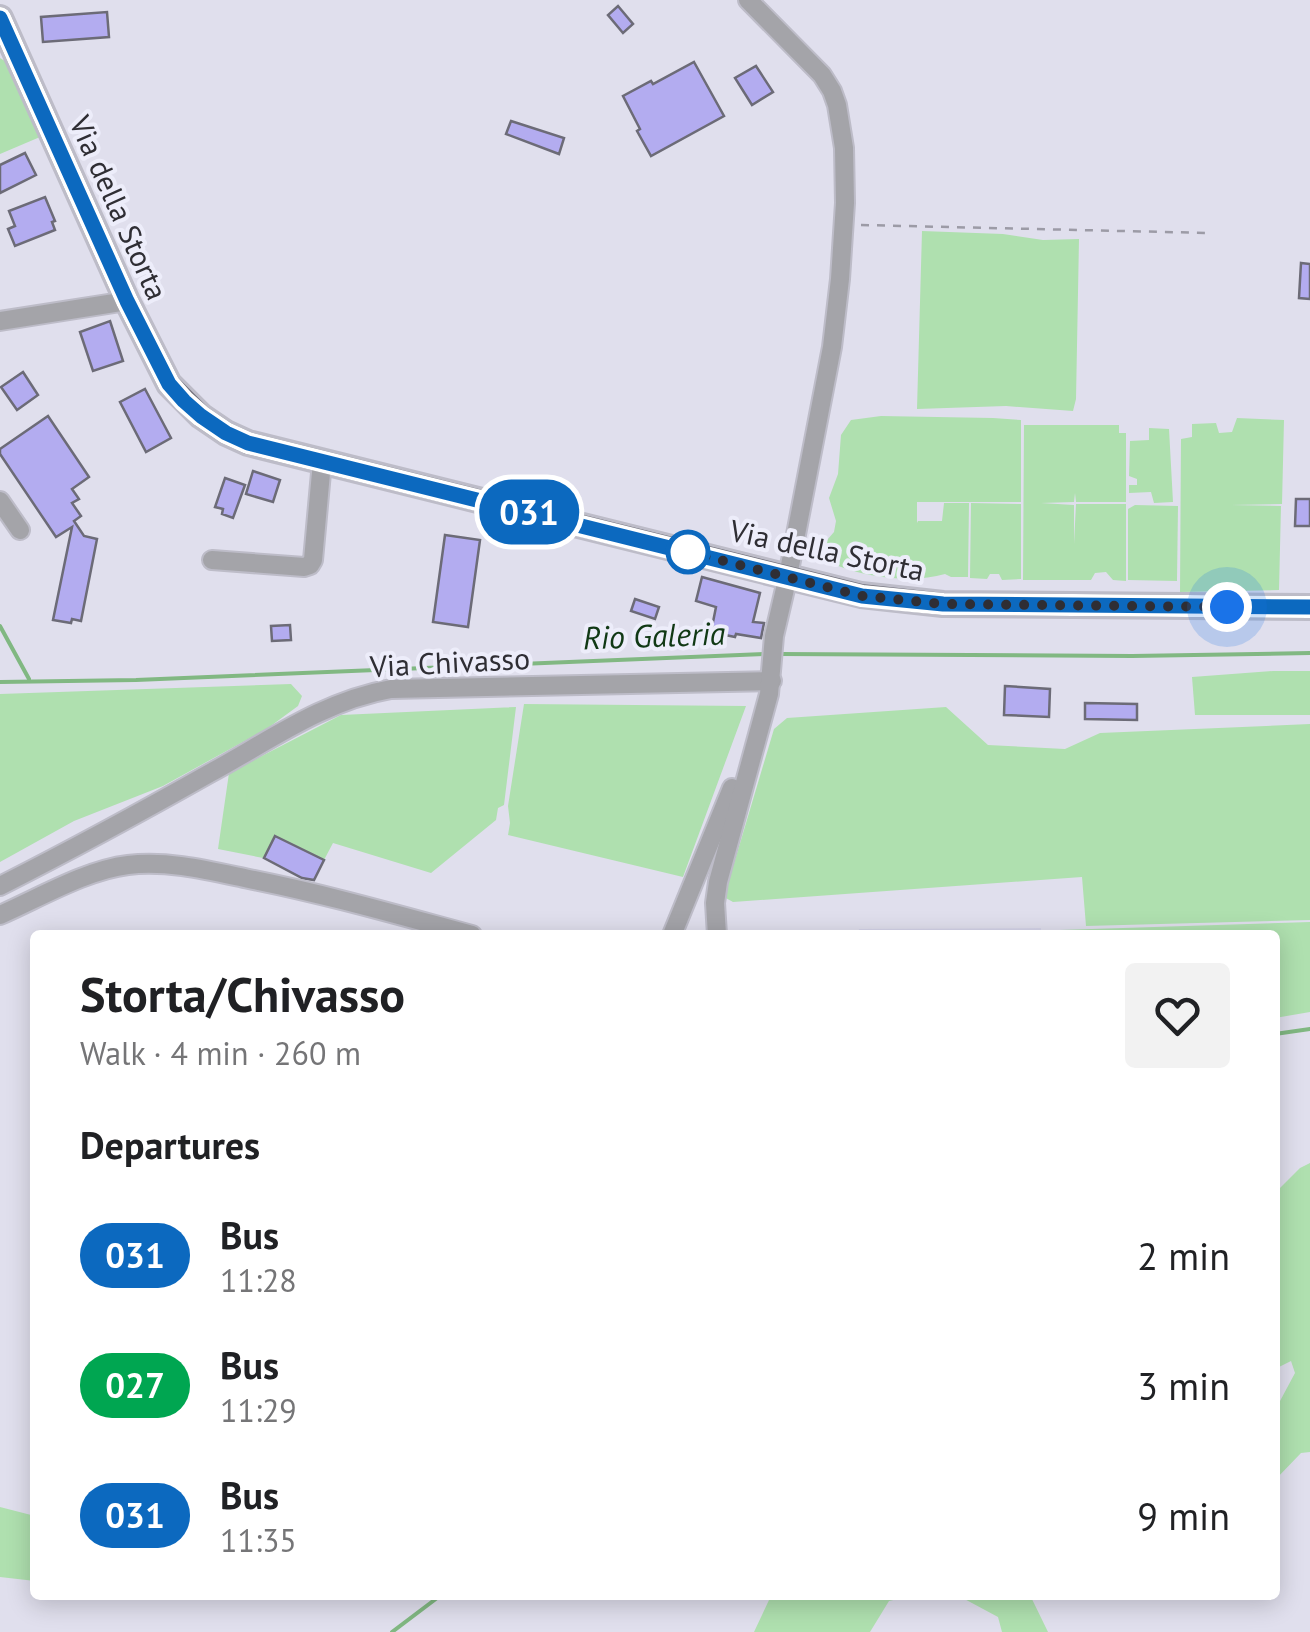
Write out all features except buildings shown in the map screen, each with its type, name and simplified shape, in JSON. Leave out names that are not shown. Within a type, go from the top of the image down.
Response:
[{"type":"main road","name":"Via della Storta","points":[[3,33],[169,384],[201,416],[248,443],[862,596],[943,604],[1310,607]]},
{"type":"street","points":[[717,930],[718,882],[773,672],[774,636],[832,348],[844,225],[844,148],[832,91],[822,75],[748,0]]},
{"type":"street","points":[[0,321],[127,301]]},
{"type":"street","points":[[212,560],[310,566],[322,462]]},
{"type":"street","points":[[0,501],[20,530]]},
{"type":"street","points":[[674,930],[731,791],[762,692],[773,672]]},
{"type":"street","name":"Via Chivasso","points":[[0,886],[314,714],[355,697],[391,689],[773,672]]},
{"type":"street","points":[[0,915],[88,876],[127,865],[152,864],[218,872],[314,892],[454,930]]},
{"type":"path","points":[[844,225],[1209,233]]},
{"type":"shaded area","points":[[1041,928],[1041,930],[859,930]]},
{"type":"green space","points":[[0,58],[8,63],[40,137],[0,154]]},
{"type":"green space","points":[[922,231],[1079,239],[1073,411],[1006,406],[917,409]]},
{"type":"green space","points":[[881,416],[1021,420],[1021,502],[917,502],[917,523],[942,521],[944,503],[969,503],[968,577],[878,576],[844,568],[815,554],[834,532],[836,521],[829,498],[838,474],[841,435],[851,420]]},
{"type":"green space","points":[[1237,418],[1284,420],[1282,504],[1231,505],[1281,506],[1279,590],[1180,592],[1181,439],[1192,437],[1192,424],[1216,423],[1219,433],[1232,432]]},
{"type":"green space","points":[[1024,425],[1119,425],[1119,433],[1126,433],[1126,502],[1076,502],[1075,493],[1074,502],[1041,503],[1074,505],[1074,544],[1076,504],[1126,504],[1126,581],[1113,580],[1106,572],[1095,573],[1091,580],[1023,580]]},
{"type":"green space","points":[[1149,428],[1169,429],[1173,502],[1154,503],[1151,492],[1129,493],[1129,485],[1137,485],[1137,479],[1129,476],[1130,441],[1149,440]]},
{"type":"green space","points":[[971,503],[1021,504],[1021,579],[1002,580],[999,574],[990,574],[987,579],[970,578]]},
{"type":"green space","points":[[1135,505],[1178,506],[1177,581],[1128,580],[1128,509]]},
{"type":"green space","points":[[1310,671],[1310,715],[1195,715],[1192,677]]},
{"type":"green space","points":[[291,684],[302,696],[298,706],[268,728],[163,786],[74,821],[0,862],[0,694]]},
{"type":"green space","points":[[524,704],[746,706],[683,877],[508,835],[508,806]]},
{"type":"green space","points":[[516,707],[504,805],[498,808],[496,820],[431,873],[333,843],[324,860],[275,836],[263,858],[218,849],[229,773],[341,715]]},
{"type":"green space","points":[[946,707],[988,745],[1065,749],[1100,733],[1310,724],[1310,920],[1086,926],[1082,877],[733,902],[724,897],[774,729],[787,718]]},
{"type":"green space","points":[[1310,922],[1310,1012],[1280,1017],[1280,930],[1060,930]]},
{"type":"green space","points":[[1310,1163],[1310,1452],[1301,1453],[1280,1475],[1280,1401],[1295,1373],[1291,1361],[1280,1366],[1280,1188]]},
{"type":"green space","points":[[0,1507],[30,1515],[30,1580],[0,1577]]},
{"type":"green space","points":[[769,1600],[893,1600],[870,1632],[754,1632]]},
{"type":"green space","points":[[966,1600],[1032,1600],[1048,1632],[1002,1632],[998,1617]]},
{"type":"waterway","points":[[0,626],[29,679]]},
{"type":"waterway","name":"Rio Galeria","points":[[779,654],[1310,653]]},
{"type":"waterway","name":"Rio Galeria","points":[[0,682],[765,654]]},
{"type":"waterway","points":[[1280,1033],[1310,1029]]},
{"type":"waterway","points":[[392,1632],[434,1600]]},
{"type":"bus line","name":"031","points":[[0,18],[127,301],[169,384],[201,416],[248,443],[862,596],[943,604],[1310,607]]},
{"type":"route","points":[[688,552],[862,596],[900,601],[1227,607]]}]
